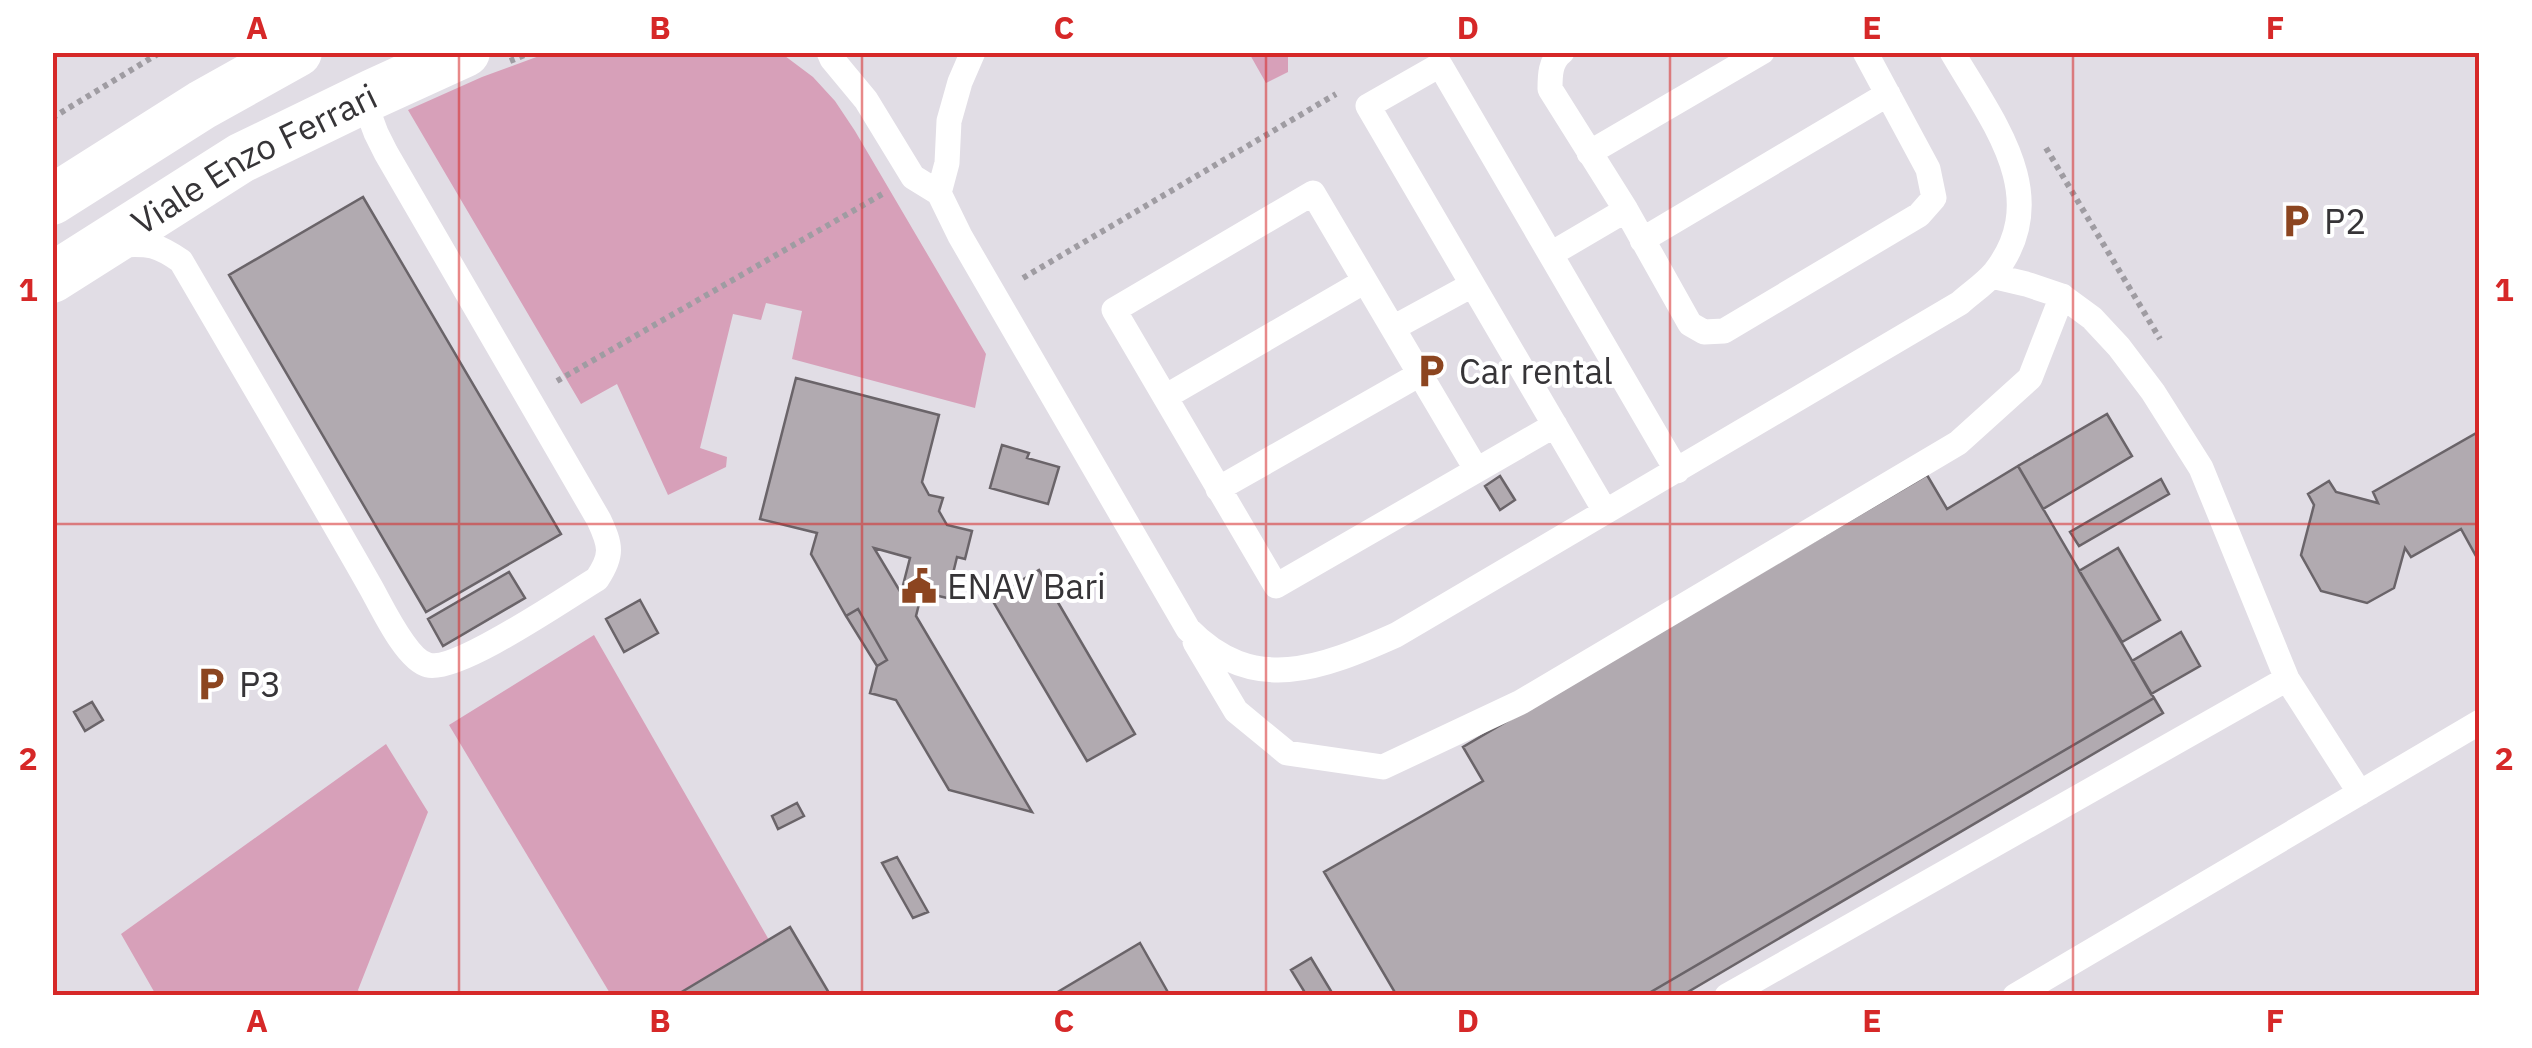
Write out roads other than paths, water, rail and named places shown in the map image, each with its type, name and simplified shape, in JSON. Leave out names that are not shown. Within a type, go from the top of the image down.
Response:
[{"type":"street","name":"Viale Enzo Ferrari","points":[[52,200],[202,105],[297,52]]},
{"type":"street","name":"Viale Enzo Ferrari","points":[[52,278],[240,158],[465,52]]},
{"type":"lane","points":[[830,52],[866,100],[912,177],[939,193],[960,236],[1236,712],[1287,754],[1383,768],[1521,702],[1958,442],[2030,378],[2062,296]]},
{"type":"lane","points":[[939,193],[947,163],[949,120],[974,52]]},
{"type":"lane","points":[[1562,52],[1550,71],[1550,89],[1626,210],[1690,324],[1704,332],[1724,331],[1919,216],[1934,198],[1928,169],[1865,52]]},
{"type":"lane","points":[[1589,153],[1762,52]]},
{"type":"lane","points":[[1188,629],[1221,656],[1249,667],[1314,667],[1354,654],[1396,635],[1960,303],[1992,276],[2011,248],[2019,223],[2020,194],[2012,160],[1952,52]]},
{"type":"lane","points":[[1605,511],[1368,106],[1440,65],[1678,470]]},
{"type":"lane","points":[[1642,240],[1888,94]]},
{"type":"lane","points":[[102,246],[147,243],[180,261],[394,628],[416,659],[428,665],[443,665],[486,646],[597,579],[608,562],[608,541],[386,153],[363,98]]},
{"type":"lane","points":[[1476,469],[1314,193],[1114,310],[1276,586],[1555,425]]},
{"type":"lane","points":[[1551,254],[1626,210]]},
{"type":"lane","points":[[1992,276],[2062,296],[2092,318],[2153,392],[2201,468],[2286,678],[2360,793]]},
{"type":"lane","points":[[1165,397],[1365,281]]},
{"type":"lane","points":[[1393,328],[1472,285]]},
{"type":"lane","points":[[1218,489],[1420,374]]},
{"type":"lane","points":[[1728,996],[2286,678]]},
{"type":"lane","points":[[2015,996],[2480,722]]},
{"type":"place","name":"P2","points":[[2296,221]]},
{"type":"place","name":"Car rental","points":[[1431,371]]},
{"type":"place","name":"ENAV Bari","points":[[919,586]]},
{"type":"place","name":"P3","points":[[211,684]]}]
